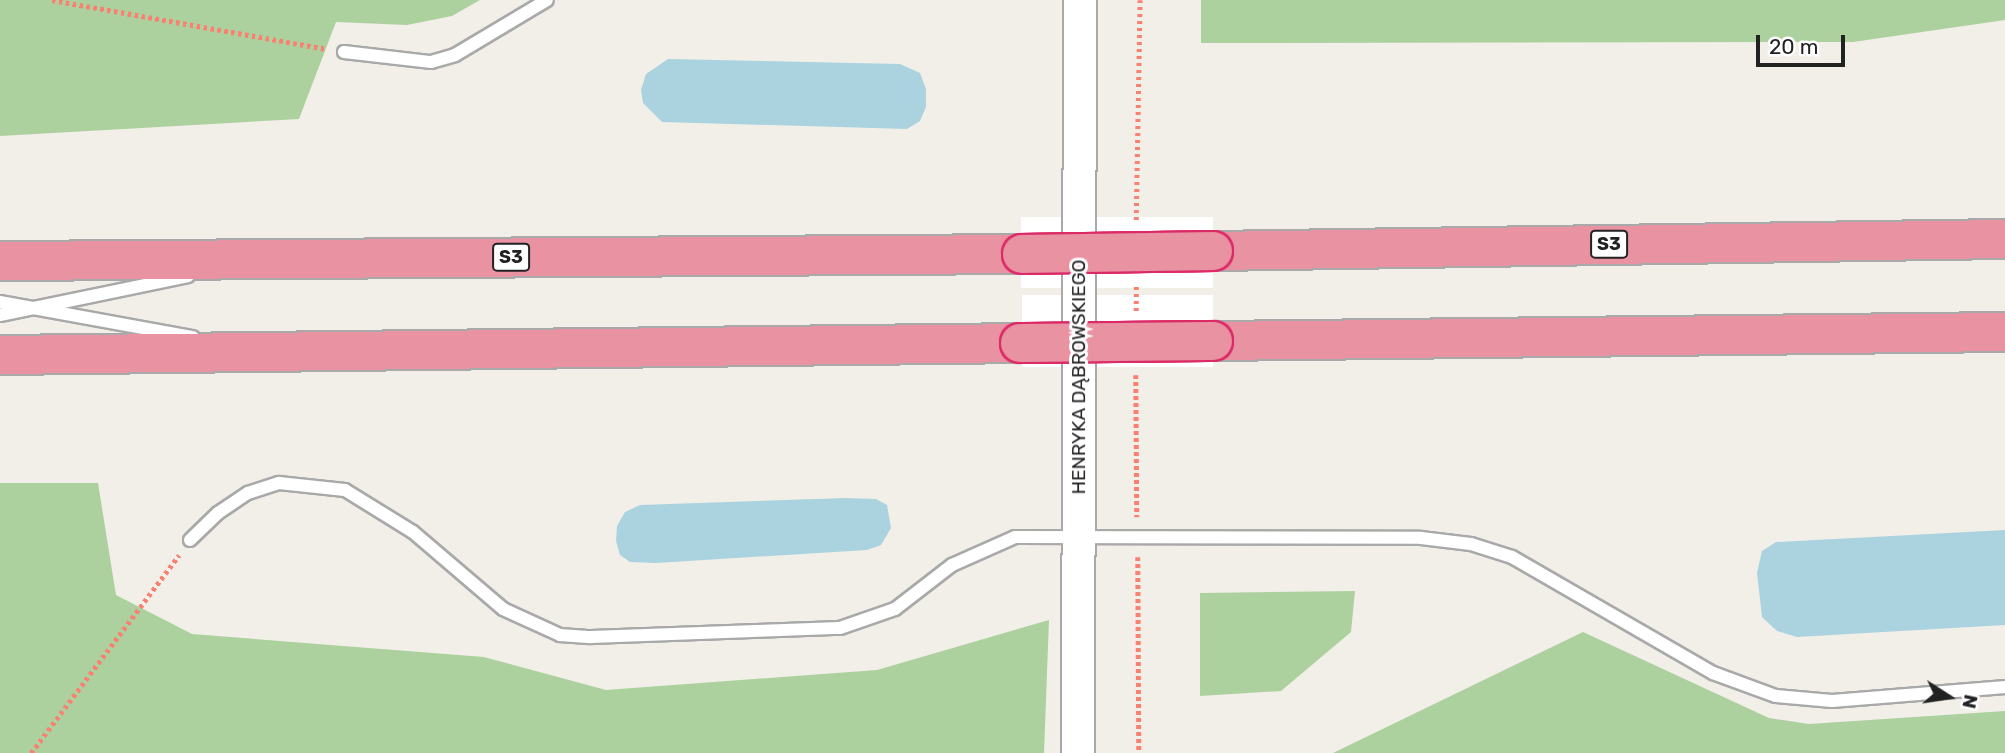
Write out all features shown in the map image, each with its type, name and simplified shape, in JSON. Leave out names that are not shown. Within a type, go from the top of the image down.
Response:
[{"type":"highway","name":"S3","points":[[0,261],[1022,254],[2005,239]]},
{"type":"highway","points":[[0,355],[2005,332]]},
{"type":"street","name":"HENRYKA DĄBROWSKIEGO","points":[[1078,753],[1080,0]]},
{"type":"lane","points":[[344,52],[431,62],[455,55],[547,0]]},
{"type":"lane","points":[[0,315],[274,258]]},
{"type":"lane","points":[[0,302],[273,351]]},
{"type":"lane","points":[[190,540],[218,513],[248,494],[279,483],[345,490],[413,532],[503,609],[560,635],[591,637],[841,628],[895,609],[980,549],[1015,537],[1421,538],[1471,544],[1512,557],[1713,673],[1766,694],[1832,701],[2005,687]]},
{"type":"path","points":[[52,0],[344,52]]},
{"type":"path","points":[[31,753],[190,540]]},
{"type":"green space","points":[[0,0],[480,0],[452,16],[407,25],[336,22],[299,119],[0,136]]},
{"type":"green space","points":[[1201,0],[2005,0],[2005,20],[1853,42],[1201,43]]},
{"type":"green space","points":[[0,483],[98,483],[116,595],[192,634],[484,657],[606,690],[877,670],[1049,620],[1044,753],[0,753]]},
{"type":"green space","points":[[1355,591],[1351,632],[1281,691],[1200,696],[1200,593]]},
{"type":"green space","points":[[1583,632],[1769,718],[1809,724],[2005,711],[2005,753],[1333,753]]},
{"type":"water","points":[[668,59],[900,64],[920,73],[926,89],[926,107],[920,121],[907,129],[662,122],[643,103],[641,90],[646,74]]},
{"type":"water","points":[[876,499],[887,505],[891,528],[881,545],[867,550],[656,563],[630,562],[620,555],[616,541],[617,526],[625,512],[640,505]]},
{"type":"water","points":[[2005,530],[2005,625],[1797,637],[1777,631],[1762,617],[1757,573],[1762,551],[1776,542]]},
{"type":"pier","points":[[1021,217],[1213,217],[1213,288],[1021,288]]},
{"type":"pier","points":[[1022,295],[1213,295],[1213,367],[1022,367]]}]
